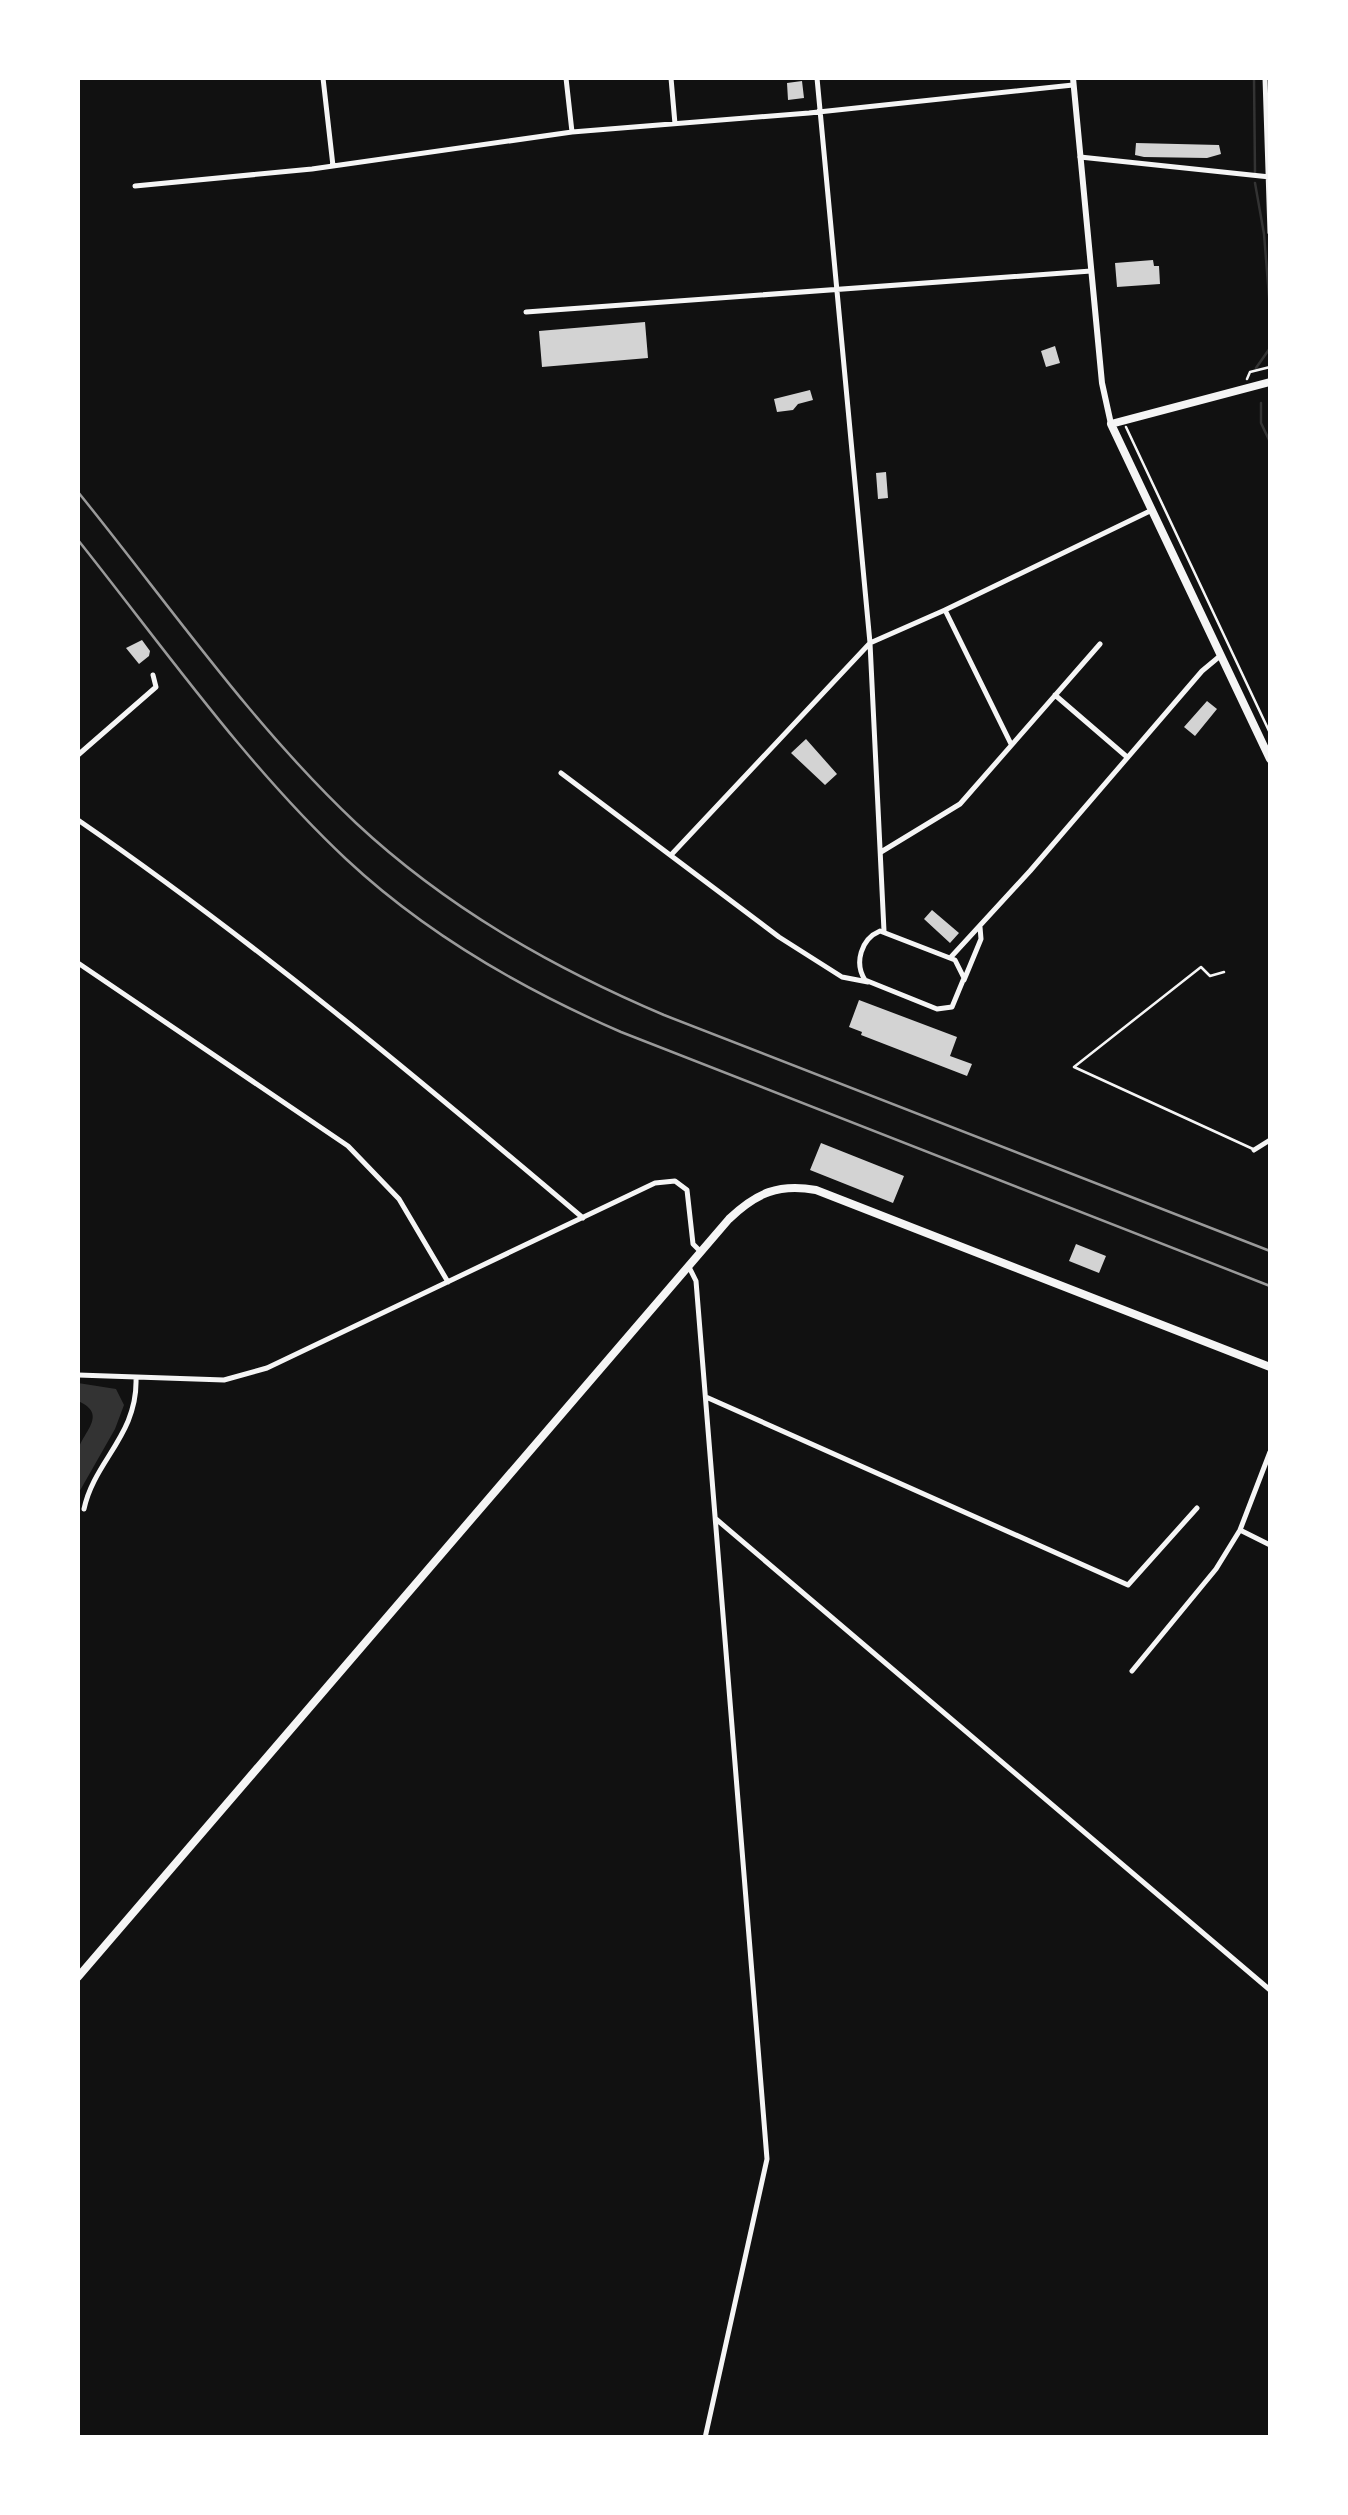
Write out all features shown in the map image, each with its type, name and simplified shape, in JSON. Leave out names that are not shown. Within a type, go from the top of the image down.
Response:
[{"type":"main road","points":[[1270,382],[1111,424],[1270,759]]},
{"type":"main road","points":[[78,1977],[730,1219],[754,1197],[782,1188],[816,1190],[1270,1367]]},
{"type":"street","points":[[323,78],[333,166]]},
{"type":"street","points":[[566,78],[572,132]]},
{"type":"street","points":[[671,78],[675,124]]},
{"type":"street","points":[[818,78],[870,643],[884,931]]},
{"type":"street","points":[[1264,78],[1270,233]]},
{"type":"street","points":[[136,186],[333,166],[572,132],[821,110],[1073,81],[1102,386],[1111,424]]},
{"type":"street","points":[[1080,157],[1269,177]]},
{"type":"street","points":[[526,312],[1090,271]]},
{"type":"street","points":[[671,855],[870,643],[1150,511]]},
{"type":"street","points":[[945,610],[1011,744]]},
{"type":"street","points":[[881,852],[960,804],[1100,644]]},
{"type":"street","points":[[950,957],[1202,670],[1220,656]]},
{"type":"street","points":[[78,755],[156,686],[153,675]]},
{"type":"street","points":[[1054,696],[1127,757]]},
{"type":"street","points":[[561,773],[779,937],[842,978],[868,982],[940,1010],[954,1004],[981,939],[980,927]]},
{"type":"street","points":[[78,820],[165,880],[583,1218]]},
{"type":"street","points":[[868,982],[860,972],[860,958],[870,936],[884,931],[950,957],[961,968],[963,982]]},
{"type":"street","points":[[78,962],[348,1146],[399,1199],[448,1282]]},
{"type":"street","points":[[1254,1150],[1270,1140]]},
{"type":"street","points":[[78,1374],[224,1380],[267,1368],[655,1183],[676,1182],[687,1190],[693,1244],[704,1250]]},
{"type":"street","points":[[689,1267],[696,1281],[766,2159],[705,2438]]},
{"type":"street","points":[[84,1509],[87,1496],[134,1410],[136,1378]]},
{"type":"street","points":[[706,1397],[1128,1585],[1196,1508]]},
{"type":"street","points":[[1132,1671],[1216,1569],[1240,1530],[1270,1452]]},
{"type":"street","points":[[716,1519],[1270,1990]]},
{"type":"street","points":[[1240,1530],[1270,1544]]},
{"type":"lane","points":[[1224,972],[1210,976],[1201,967],[1074,1067],[1254,1150]]},
{"type":"path","points":[[1243,389],[1250,372],[1270,367]]},
{"type":"path","points":[[1123,420],[1270,732]]},
{"type":"shaded area","points":[[78,1383],[116,1389],[124,1405],[115,1429],[78,1494],[77,1455],[93,1417],[92,1411],[78,1401]]},
{"type":"building","points":[[802,81],[804,98],[788,100],[787,83]]},
{"type":"building","points":[[1136,143],[1219,145],[1221,154],[1207,158],[1144,157],[1135,155]]},
{"type":"building","points":[[1153,260],[1154,266],[1159,266],[1160,284],[1117,287],[1115,263]]},
{"type":"building","points":[[645,322],[648,358],[542,367],[539,331]]},
{"type":"building","points":[[1055,346],[1060,363],[1046,367],[1041,351]]},
{"type":"building","points":[[810,390],[813,400],[798,404],[793,410],[777,412],[774,399]]},
{"type":"building","points":[[886,472],[888,498],[878,499],[876,473]]},
{"type":"building","points":[[142,640],[150,651],[139,664],[126,648]]},
{"type":"building","points":[[1207,701],[1217,709],[1195,736],[1184,727]]},
{"type":"building","points":[[806,739],[837,774],[825,785],[791,753]]},
{"type":"building","points":[[932,910],[959,933],[950,943],[924,919]]},
{"type":"building","points":[[859,1000],[957,1037],[950,1056],[972,1064],[967,1076],[849,1027]]},
{"type":"building","points":[[821,1143],[904,1176],[893,1203],[810,1170]]},
{"type":"building","points":[[1076,1244],[1106,1256],[1099,1273],[1069,1261]]},
{"type":"waterway","points":[[1254,78],[1255,173]]},
{"type":"waterway","points":[[1255,183],[1270,309]]},
{"type":"waterway","points":[[1256,368],[1270,348]]},
{"type":"waterway","points":[[1261,403],[1261,423],[1270,442]]},
{"type":"railway","points":[[78,492],[211,662],[318,785],[390,853],[463,908],[581,977],[664,1015],[1270,1251]]},
{"type":"railway","points":[[78,540],[206,704],[309,822],[376,886],[476,957],[621,1032],[1270,1286]]}]
